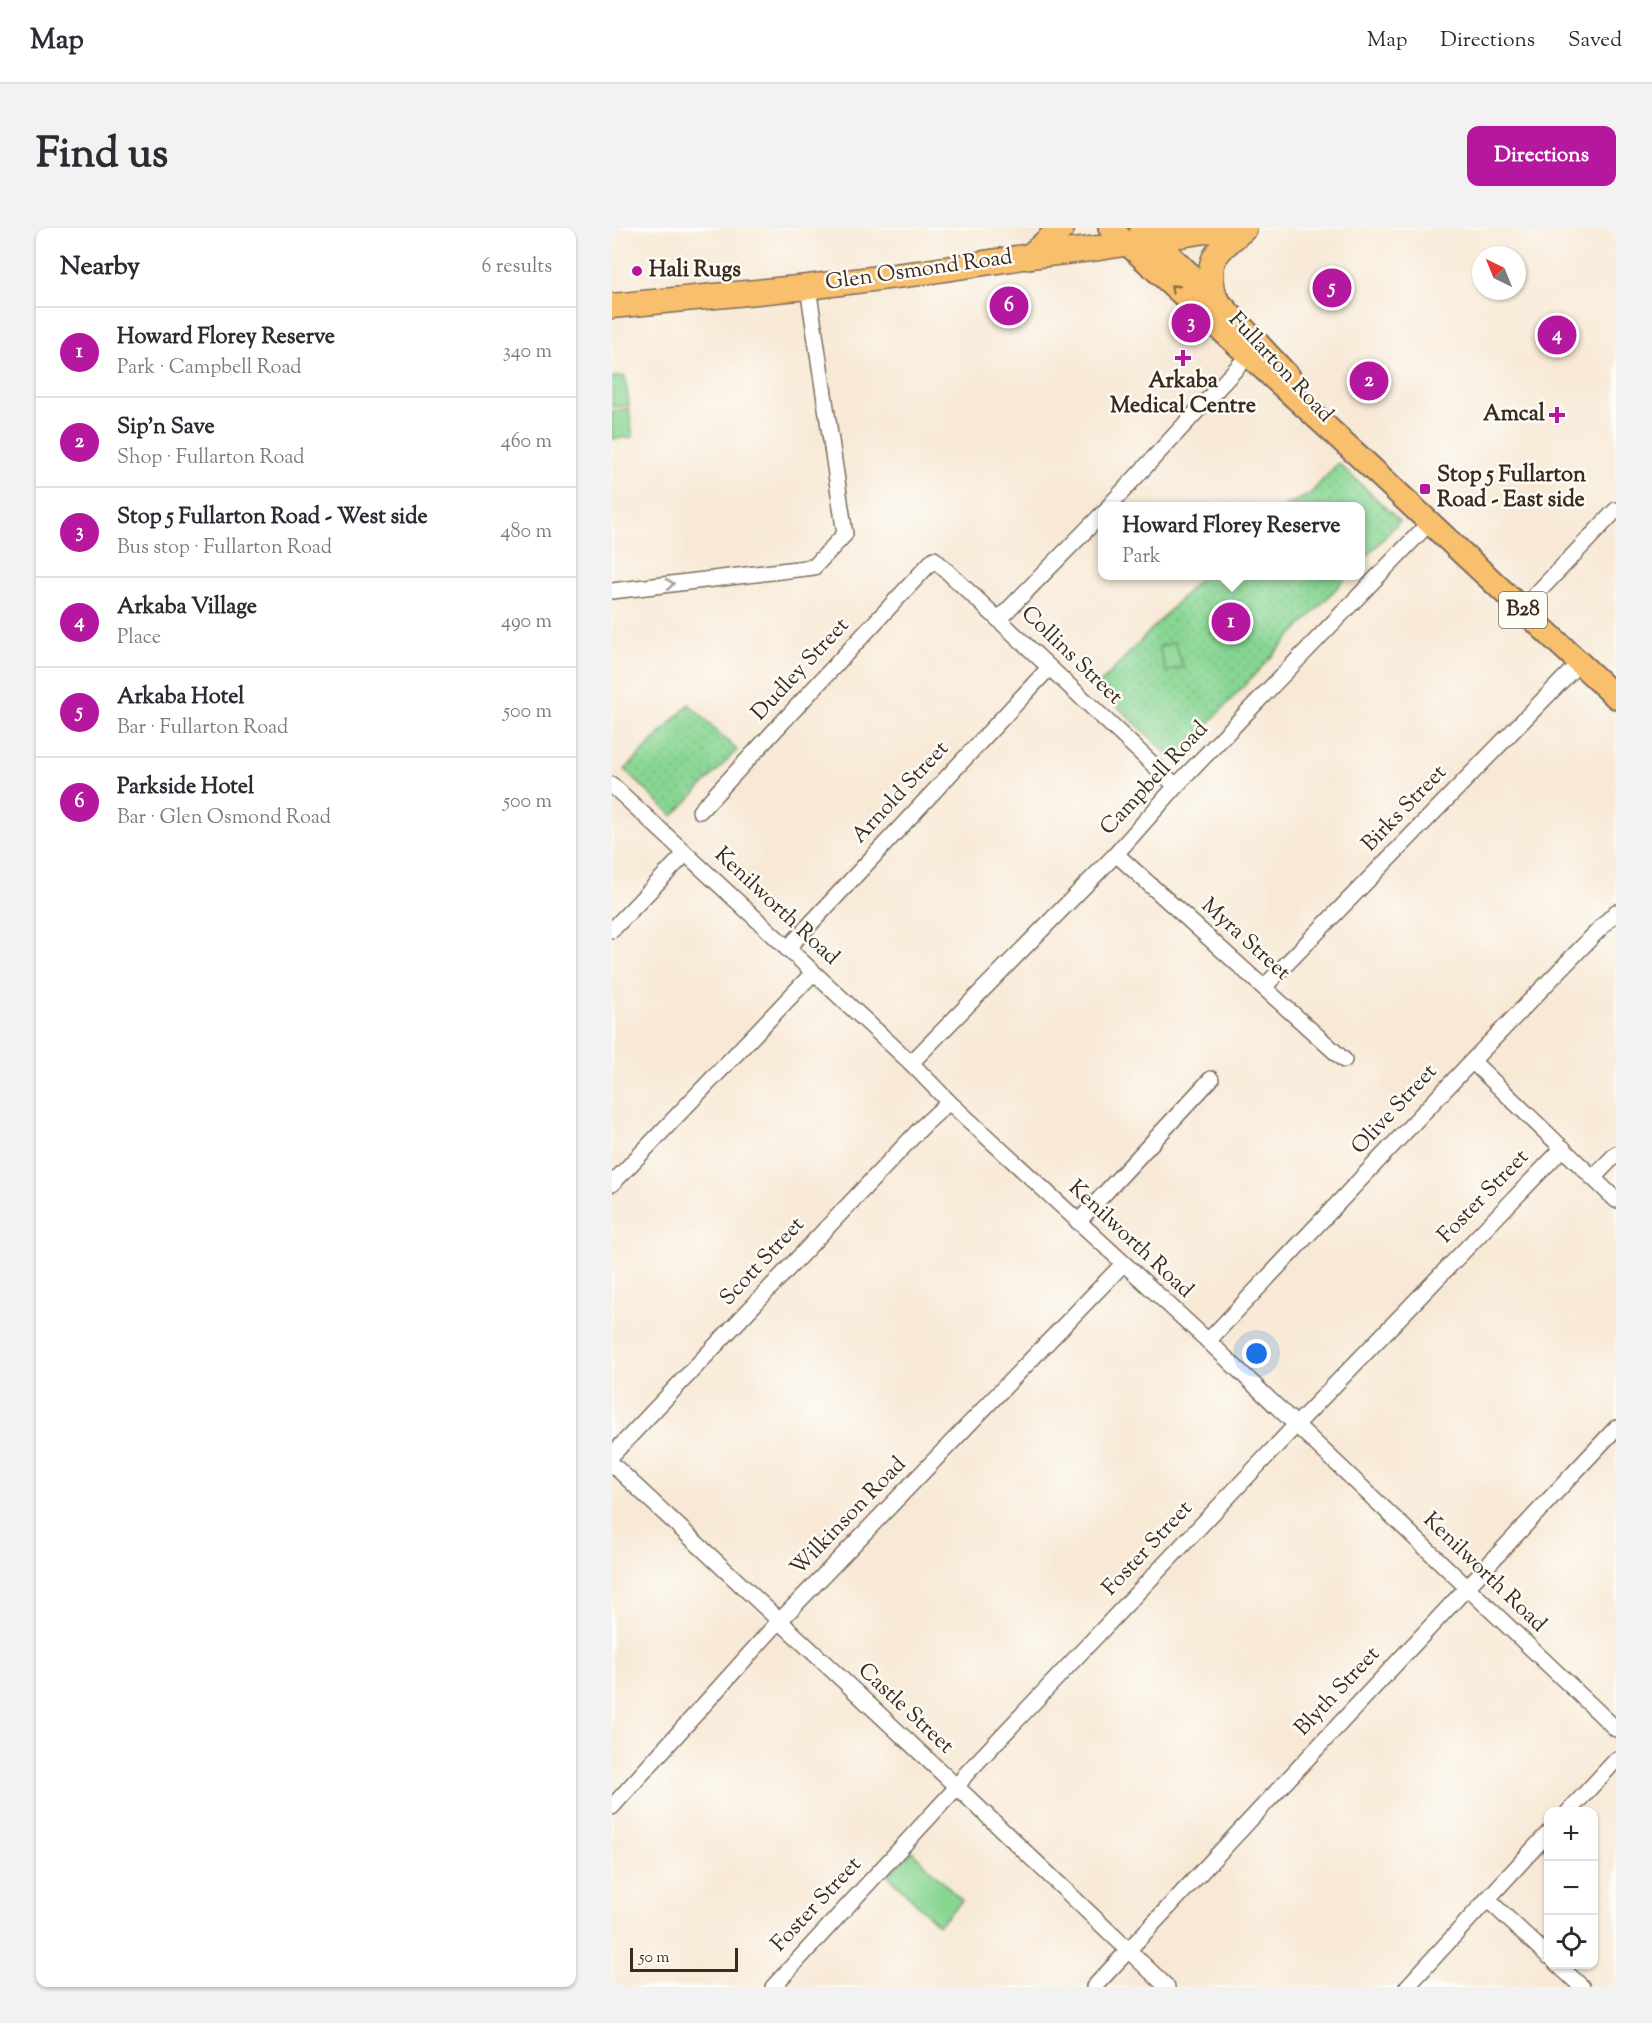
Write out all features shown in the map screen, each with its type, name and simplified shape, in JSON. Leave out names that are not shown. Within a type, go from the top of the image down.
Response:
[{"type":"highway","points":[[1030,256],[1062,228]]},
{"type":"highway","name":"Glen Osmond Road","points":[[612,306],[808,287],[962,267],[1133,235],[1225,228]]},
{"type":"highway","points":[[1215,298],[1210,279],[1210,265],[1218,250],[1245,228]]},
{"type":"main road","name":"Fullarton Road","points":[[1133,235],[1215,298],[1260,343],[1364,460]]},
{"type":"main road","name":"Fullarton Road","points":[[1133,235],[1248,356],[1364,460],[1616,697]]},
{"type":"street","points":[[612,591],[814,567],[845,534],[808,287]]},
{"type":"street","points":[[1114,502],[1248,356]]},
{"type":"street","points":[[1522,609],[1616,510]]},
{"type":"street","points":[[999,619],[1098,518]]},
{"type":"street","name":"Campbell Road","points":[[911,1063],[1116,854],[1176,786],[1430,522]]},
{"type":"street","name":"Collins Street","points":[[934,559],[1176,786]]},
{"type":"street","name":"Dudley Street","points":[[700,811],[934,559]]},
{"type":"street","name":"Birks Street","points":[[1264,987],[1580,663]]},
{"type":"street","name":"Arnold Street","points":[[787,949],[1048,668]]},
{"type":"street","name":"Kenilworth Road","points":[[612,785],[911,1063],[949,1102],[1208,1341],[1616,1729]]},
{"type":"street","points":[[612,930],[685,854]]},
{"type":"street","name":"Myra Street","points":[[1116,854],[1344,1060]]},
{"type":"street","name":"Olive Street","points":[[1208,1341],[1616,912]]},
{"type":"street","points":[[612,1184],[813,973]]},
{"type":"street","points":[[1472,1061],[1616,1200]]},
{"type":"street","points":[[1078,1222],[1211,1079]]},
{"type":"street","name":"Scott Street","points":[[612,1455],[923,1126],[949,1102]]},
{"type":"street","name":"Foster Street","points":[[773,1987],[957,1787],[966,1774],[1296,1425],[1563,1148]]},
{"type":"street","points":[[1593,1178],[1616,1154]]},
{"type":"street","name":"Wilkinson Road","points":[[612,1807],[779,1622],[1124,1264]]},
{"type":"street","name":"Blyth Street","points":[[1094,1987],[1616,1428]]},
{"type":"street","name":"Castle Street","points":[[612,1464],[1167,1987]]},
{"type":"street","points":[[1573,1807],[1616,1760]]},
{"type":"street","points":[[1407,1987],[1544,1837]]},
{"type":"street","points":[[1486,1899],[1544,1952]]},
{"type":"street","points":[[1562,1969],[1582,1987]]},
{"type":"green space","points":[[625,376],[629,405],[612,407],[612,377]]},
{"type":"green space","points":[[629,408],[633,437],[612,439],[612,411]]},
{"type":"green space","points":[[1338,463],[1400,521],[1365,558],[1365,502],[1293,502],[1309,495]]},
{"type":"green space","points":[[1198,580],[1344,580],[1174,760],[1097,687]]},
{"type":"green space","points":[[1175,642],[1183,667],[1166,672],[1159,647]]},
{"type":"green space","points":[[689,704],[737,750],[673,816],[625,770]]},
{"type":"green space","points":[[912,1851],[962,1901],[938,1925],[888,1875]]},
{"type":"place","name":"Hali Rugs","points":[[637,271]]},
{"type":"place","name":"Arkaba Hotel","points":[[1332,288]]},
{"type":"place","name":"Parkside Hotel","points":[[1009,306]]},
{"type":"place","name":"Stop 5 Fullarton Road - West side","points":[[1191,323]]},
{"type":"place","name":"Arkaba Village","points":[[1557,335]]},
{"type":"place","name":"Arkaba Medical Centre","points":[[1183,358]]},
{"type":"place","name":"Sip'n Save","points":[[1369,381]]},
{"type":"place","name":"Amcal","points":[[1557,415]]},
{"type":"place","name":"Stop 5 Fullarton Road - East side","points":[[1425,489]]},
{"type":"place","name":"Howard Florey Reserve","points":[[1231,622]]}]
